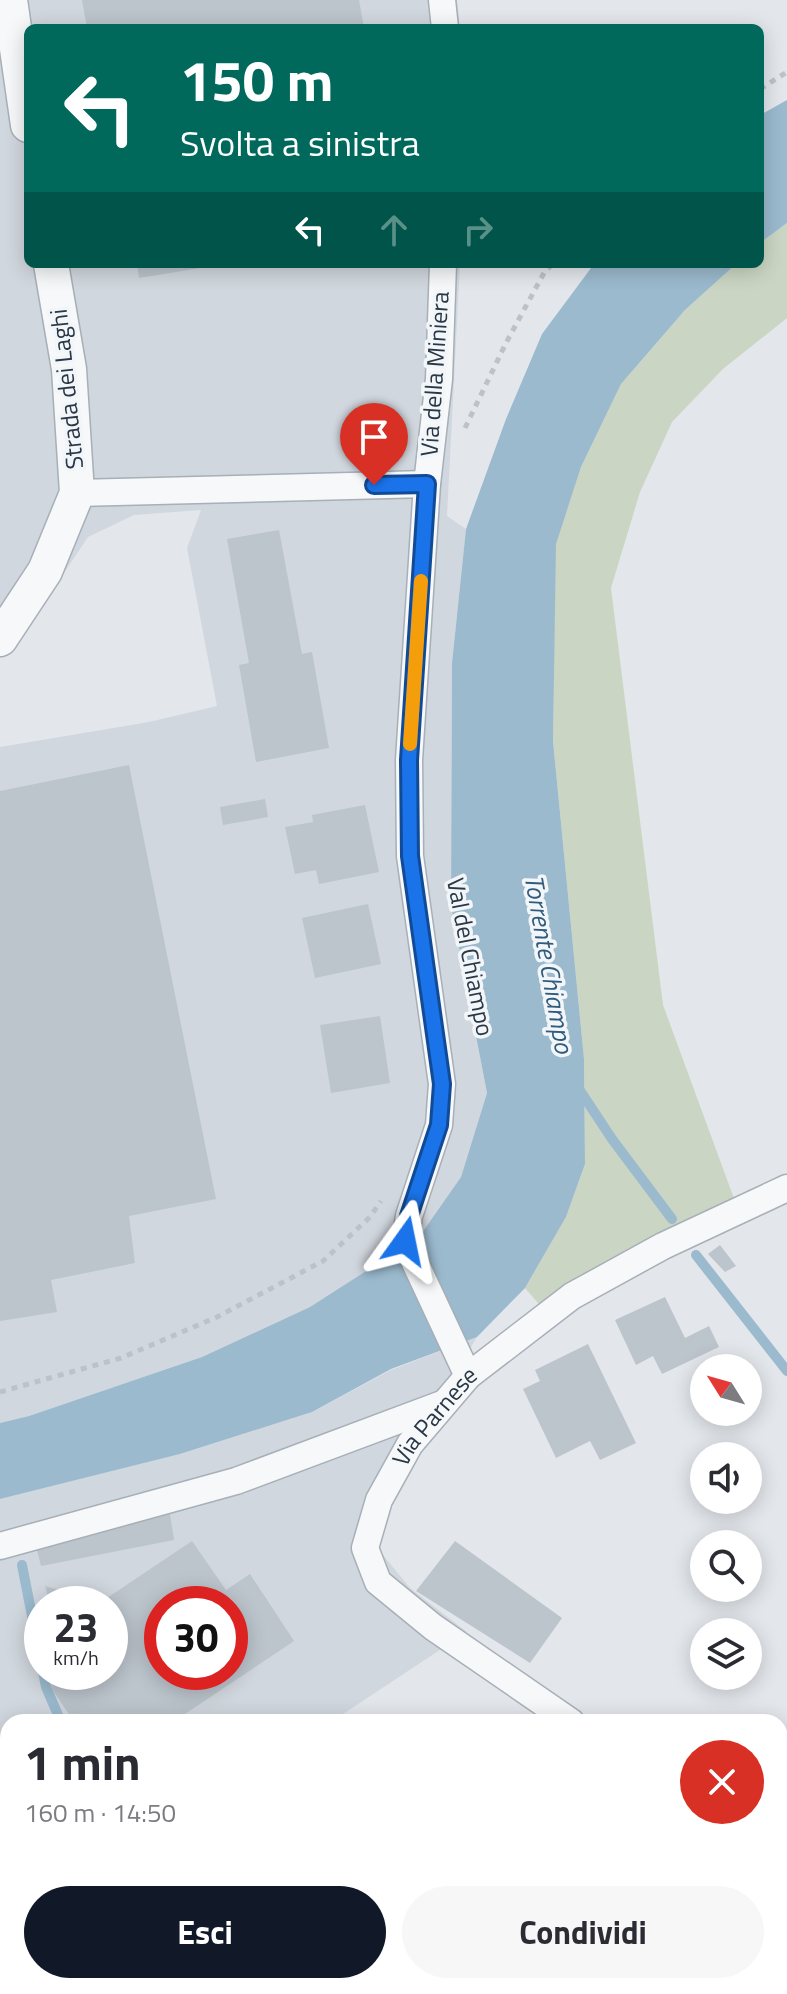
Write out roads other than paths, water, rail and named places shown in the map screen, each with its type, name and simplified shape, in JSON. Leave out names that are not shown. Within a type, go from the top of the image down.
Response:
[{"type":"street","points":[[10,0],[24,97]]},
{"type":"street","points":[[442,0],[445,24]]},
{"type":"street","name":"Strada dei Laghi","points":[[0,639],[45,571],[77,493],[69,369],[52,268]]},
{"type":"street","name":"Via della Miniera","points":[[443,268],[439,379],[427,484],[409,760],[410,856],[442,1084],[439,1125],[409,1216],[405,1241],[468,1376]]},
{"type":"street","points":[[77,493],[427,484]]},
{"type":"street","name":"Via Parnese","points":[[559,1714],[433,1627],[378,1582],[365,1548],[379,1500],[410,1444],[468,1376],[572,1296],[663,1246],[787,1188]]},
{"type":"street","points":[[0,1546],[236,1481],[446,1402]]},
{"type":"water","points":[[787,100],[787,223],[764,240],[764,113]]},
{"type":"water","name":"Torrente Chiampo","points":[[591,268],[732,268],[685,310],[621,384],[581,467],[556,544],[553,741],[584,1059],[585,1164],[566,1217],[525,1288],[477,1337],[391,1369],[312,1412],[180,1454],[0,1499],[0,1423],[202,1357],[310,1307],[419,1237],[461,1177],[487,1093],[451,906],[452,663],[466,529],[506,419],[542,334]]},
{"type":"waterway","points":[[577,1086],[672,1219]]},
{"type":"waterway","points":[[696,1255],[787,1371]]},
{"type":"waterway","points":[[22,1565],[26,1586]]},
{"type":"waterway","points":[[47,1690],[58,1714]]}]
